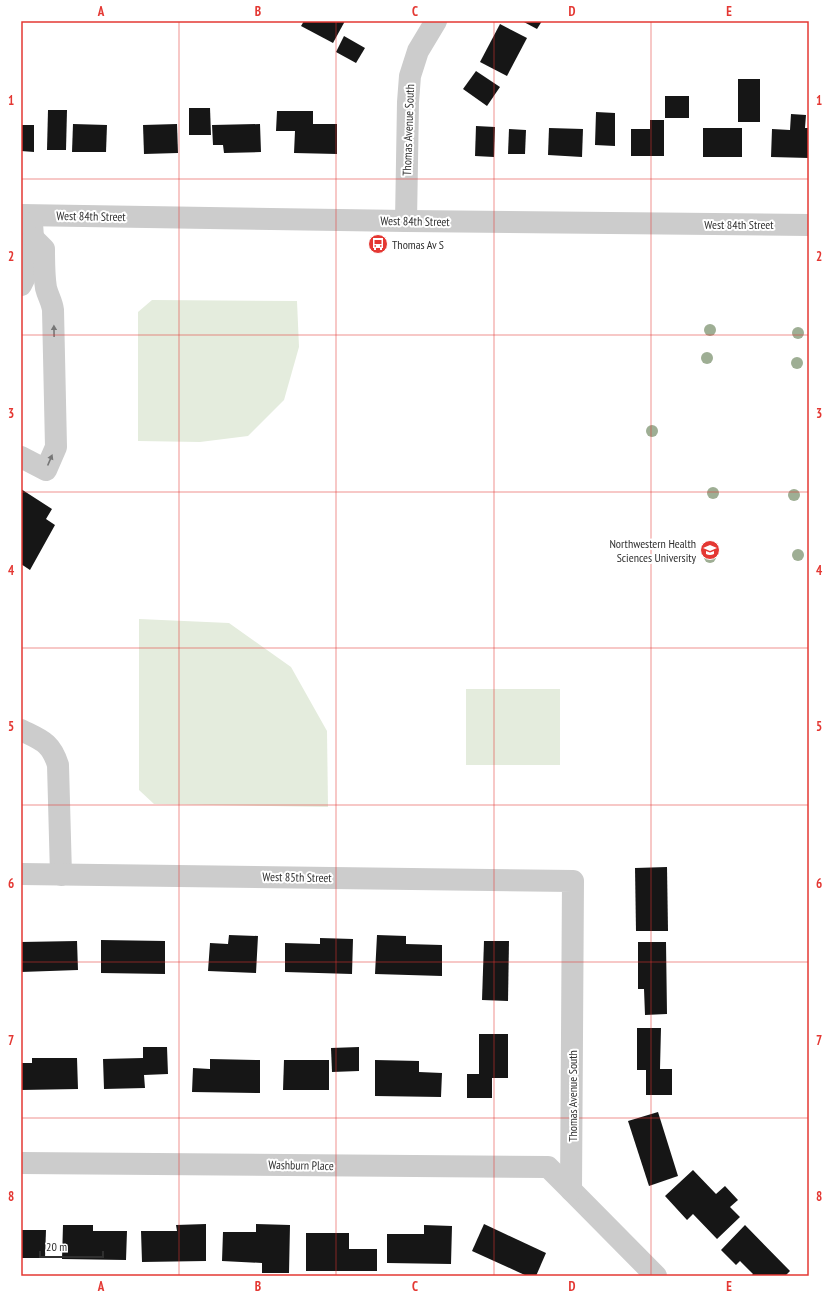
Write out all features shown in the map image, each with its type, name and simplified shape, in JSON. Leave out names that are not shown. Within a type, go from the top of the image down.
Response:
[{"type":"street","name":"Thomas Avenue South","points":[[406,222],[408,102],[410,76],[418,51],[436,21]]},
{"type":"street","name":"West 84th Street","points":[[27,215],[406,222],[809,225]]},
{"type":"street","points":[[21,457],[46,470],[56,447],[52,302],[45,282],[44,249],[33,238],[27,215]]},
{"type":"street","points":[[21,285],[25,274],[24,252],[33,238]]},
{"type":"street","points":[[21,292],[47,291]]},
{"type":"street","points":[[21,730],[47,744],[54,754],[58,765],[61,874]]},
{"type":"street","name":"West 85th Street","points":[[21,874],[573,881]]},
{"type":"street","name":"Thomas Avenue South","points":[[571,1190],[573,881]]},
{"type":"street","name":"Washburn Place","points":[[21,1162],[548,1167],[571,1190]]},
{"type":"street","points":[[571,1190],[656,1276]]},
{"type":"green space","points":[[152,300],[297,301],[299,347],[284,400],[248,436],[200,442],[138,441],[138,312]]},
{"type":"green space","points":[[139,619],[229,623],[291,667],[327,731],[328,807],[154,804],[139,790]]},
{"type":"green space","points":[[466,689],[560,689],[560,765],[466,765]]},
{"type":"building","points":[[304,21],[345,21],[333,43],[301,26]]},
{"type":"building","points":[[522,21],[542,21],[537,29]]},
{"type":"building","points":[[500,24],[527,38],[507,76],[480,62]]},
{"type":"building","points":[[344,36],[365,48],[356,63],[336,52]]},
{"type":"building","points":[[476,71],[500,87],[487,106],[463,89]]},
{"type":"building","points":[[738,79],[760,79],[760,122],[738,122]]},
{"type":"building","points":[[665,96],[689,96],[689,118],[665,118]]},
{"type":"building","points":[[189,108],[210,108],[211,135],[189,135]]},
{"type":"building","points":[[48,110],[67,110],[66,150],[47,150]]},
{"type":"building","points":[[277,111],[313,111],[313,124],[337,124],[337,154],[294,153],[295,131],[276,131]]},
{"type":"building","points":[[596,112],[615,113],[615,146],[595,145]]},
{"type":"building","points":[[791,114],[806,115],[805,128],[809,128],[809,158],[771,157],[772,129],[790,130]]},
{"type":"building","points":[[650,120],[664,120],[664,156],[631,156],[631,129],[650,129]]},
{"type":"building","points":[[73,124],[107,125],[106,152],[72,152]]},
{"type":"building","points":[[177,124],[178,153],[144,154],[143,125]]},
{"type":"building","points":[[260,124],[261,152],[224,153],[223,145],[213,145],[212,125]]},
{"type":"building","points":[[21,125],[34,125],[34,152],[21,151]]},
{"type":"building","points":[[476,126],[495,127],[494,157],[475,156]]},
{"type":"building","points":[[549,128],[583,129],[582,157],[548,155]]},
{"type":"building","points":[[703,128],[742,128],[742,157],[703,157]]},
{"type":"building","points":[[509,129],[526,130],[525,154],[508,154]]},
{"type":"building","points":[[21,489],[52,509],[46,519],[55,525],[30,570],[21,564]]},
{"type":"building","points":[[667,867],[668,931],[636,931],[635,868]]},
{"type":"building","points":[[229,935],[258,936],[256,973],[208,971],[210,943],[228,944]]},
{"type":"building","points":[[377,935],[406,936],[406,944],[442,945],[442,976],[375,974]]},
{"type":"building","points":[[320,938],[353,939],[352,974],[285,972],[285,943],[320,944]]},
{"type":"building","points":[[101,940],[165,941],[165,974],[101,973]]},
{"type":"building","points":[[77,941],[78,970],[21,972],[21,942]]},
{"type":"building","points":[[484,941],[509,941],[508,1001],[482,1000]]},
{"type":"building","points":[[638,942],[666,942],[667,1014],[645,1015],[644,989],[638,989]]},
{"type":"building","points":[[637,1028],[661,1028],[660,1069],[672,1069],[672,1095],[646,1095],[646,1070],[637,1070]]},
{"type":"building","points":[[479,1034],[508,1034],[508,1078],[492,1078],[492,1098],[467,1098],[467,1074],[479,1074]]},
{"type":"building","points":[[143,1047],[167,1047],[168,1074],[144,1075],[145,1088],[104,1089],[103,1059],[143,1058]]},
{"type":"building","points":[[359,1047],[359,1071],[332,1072],[331,1048]]},
{"type":"building","points":[[32,1058],[77,1058],[78,1089],[21,1090],[21,1063],[32,1063]]},
{"type":"building","points":[[210,1059],[260,1060],[260,1093],[192,1092],[193,1068],[210,1069]]},
{"type":"building","points":[[284,1060],[329,1060],[329,1090],[283,1090]]},
{"type":"building","points":[[375,1060],[419,1061],[419,1072],[442,1073],[441,1097],[375,1096]]},
{"type":"building","points":[[658,1112],[678,1176],[649,1186],[628,1121]]},
{"type":"building","points":[[693,1170],[716,1194],[725,1186],[738,1200],[730,1207],[740,1217],[717,1239],[693,1214],[687,1220],[665,1196]]},
{"type":"building","points":[[206,1224],[206,1261],[142,1262],[141,1231],[177,1231],[176,1225]]},
{"type":"building","points":[[256,1224],[290,1225],[289,1273],[262,1273],[262,1263],[222,1261],[223,1232],[256,1232]]},
{"type":"building","points":[[484,1224],[546,1253],[536,1276],[527,1276],[472,1251]]},
{"type":"building","points":[[63,1225],[93,1225],[93,1231],[127,1231],[126,1260],[62,1259]]},
{"type":"building","points":[[424,1225],[452,1226],[451,1264],[387,1263],[387,1234],[424,1234]]},
{"type":"building","points":[[745,1225],[790,1271],[785,1276],[751,1276],[753,1274],[740,1261],[736,1265],[721,1250]]},
{"type":"building","points":[[21,1230],[46,1230],[45,1258],[21,1258]]},
{"type":"building","points":[[306,1233],[349,1233],[349,1249],[377,1249],[377,1271],[306,1271]]},
{"type":"place","name":"Thomas Av S","points":[[378,244]]},
{"type":"place","name":"Northwestern Health Sciences University","points":[[710,550]]}]
